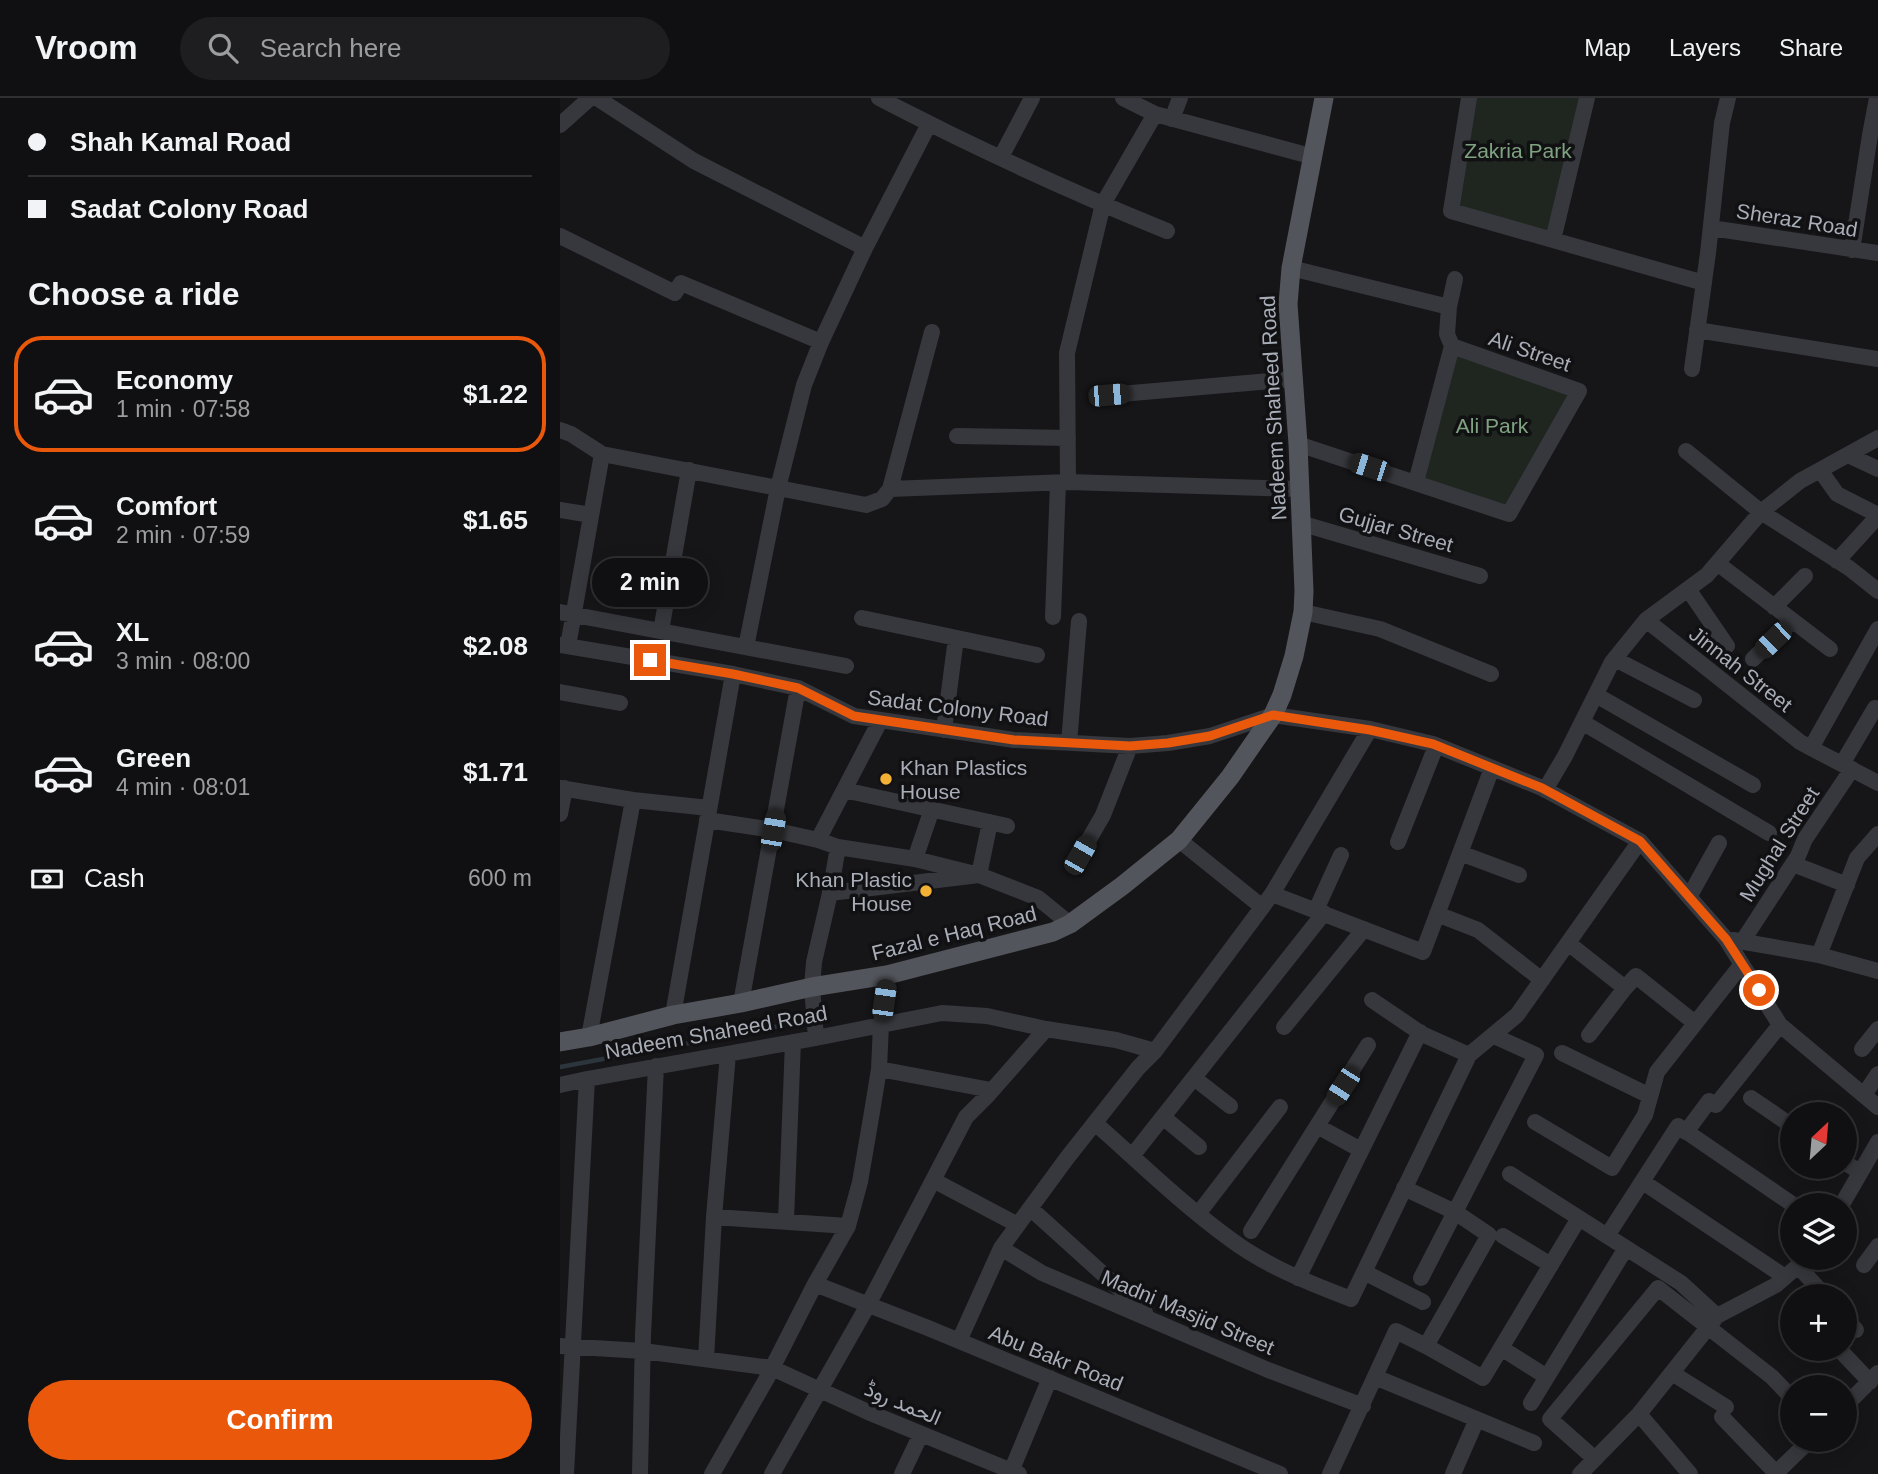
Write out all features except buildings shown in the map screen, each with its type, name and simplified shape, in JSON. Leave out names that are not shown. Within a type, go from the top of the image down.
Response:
[{"type":"main road","name":"Nadeem Shaheed Road","points":[[1273,715],[1287,679],[1303,612],[1298,444],[1288,304],[1291,268],[1324,98]]},
{"type":"main road","name":"Fazal e Haq Road","points":[[560,1042],[673,1015],[887,975],[1053,932],[1070,924],[1122,886],[1179,839],[1230,777],[1273,715]]},
{"type":"street","points":[[560,125],[590,98]]},
{"type":"street","points":[[597,98],[694,161],[865,248]]},
{"type":"street","points":[[879,98],[1102,204],[1167,231]]},
{"type":"street","points":[[1001,157],[1032,98]]},
{"type":"street","points":[[1123,98],[1154,114],[1314,158]]},
{"type":"street","points":[[1172,119],[1180,98]]},
{"type":"street","points":[[1469,98],[1451,211],[1704,283]]},
{"type":"street","points":[[1553,240],[1587,98]]},
{"type":"street","points":[[1692,369],[1722,123],[1728,98]]},
{"type":"street","points":[[1852,250],[1877,98]]},
{"type":"street","points":[[1053,617],[1068,438],[1067,353],[1102,204],[1154,114]]},
{"type":"street","points":[[746,647],[778,488],[804,385],[865,248],[929,124]]},
{"type":"street","name":"Sheraz Road","points":[[1711,228],[1878,253]]},
{"type":"street","points":[[560,236],[675,293],[681,283],[821,342]]},
{"type":"street","points":[[1291,268],[1449,307]]},
{"type":"street","points":[[1416,482],[1452,346],[1447,334],[1455,279]]},
{"type":"street","points":[[1697,330],[1878,359]]},
{"type":"street","points":[[560,430],[602,454],[866,505],[882,499],[890,489],[932,332]]},
{"type":"street","name":"Ali Street","points":[[1298,444],[1509,514],[1579,391],[1452,346]]},
{"type":"street","points":[[1109,395],[1294,379]]},
{"type":"street","points":[[957,436],[1068,438]]},
{"type":"street","points":[[1545,790],[1615,659],[1646,620],[1707,575],[1761,512],[1800,481],[1878,438]]},
{"type":"street","points":[[1686,452],[1761,512],[1878,591]]},
{"type":"street","points":[[564,645],[566,613],[591,515],[602,454]]},
{"type":"street","points":[[1848,455],[1878,469]]},
{"type":"street","points":[[661,631],[689,470]]},
{"type":"street","points":[[1820,470],[1837,494],[1878,515],[1837,561]]},
{"type":"street","points":[[890,489],[1063,482],[1299,489]]},
{"type":"street","points":[[560,510],[591,515]]},
{"type":"street","name":"Gujjar Street","points":[[1300,523],[1480,576]]},
{"type":"street","points":[[1717,563],[1830,649]]},
{"type":"street","points":[[1774,607],[1805,576]]},
{"type":"street","points":[[1688,589],[1727,646]]},
{"type":"street","points":[[1303,612],[1380,629],[1491,674]]},
{"type":"street","points":[[566,613],[846,666]]},
{"type":"street","points":[[862,618],[1037,655]]},
{"type":"street","name":"Jinnah Street","points":[[1646,620],[1800,742],[1876,779]]},
{"type":"street","points":[[1069,743],[1079,621]]},
{"type":"street","points":[[1753,659],[1792,621]]},
{"type":"street","points":[[1811,748],[1878,629]]},
{"type":"street","points":[[944,730],[956,638]]},
{"type":"street","name":"Sadat Colony Road","points":[[564,645],[798,688],[854,716],[1014,740],[1130,746],[1168,743],[1210,736],[1273,715]]},
{"type":"street","points":[[1615,659],[1694,700]]},
{"type":"street","points":[[673,1015],[733,674]]},
{"type":"street","points":[[741,1003],[798,688]]},
{"type":"street","points":[[560,692],[620,703]]},
{"type":"street","points":[[1596,695],[1753,785]]},
{"type":"street","name":"Mughal Street","points":[[1734,940],[1793,864],[1847,767],[1875,708],[1878,710]]},
{"type":"street","points":[[1273,715],[1370,730],[1436,746],[1545,790],[1640,841],[1689,897],[1734,940],[1742,964],[1780,1025],[1878,1107]]},
{"type":"street","points":[[818,840],[880,721]]},
{"type":"street","points":[[1582,722],[1769,833]]},
{"type":"street","points":[[959,1341],[1001,1248],[1095,1123],[1138,1068],[1155,1051],[1267,900],[1370,730]]},
{"type":"street","points":[[1080,855],[1103,815],[1130,746]]},
{"type":"street","points":[[1398,842],[1436,746]]},
{"type":"street","points":[[1179,839],[1267,900],[1320,911],[1423,952],[1492,768]]},
{"type":"street","points":[[560,814],[563,788],[708,814],[838,847],[915,859],[979,875],[1038,898],[1070,924]]},
{"type":"street","points":[[844,790],[1007,826]]},
{"type":"street","points":[[589,1037],[633,800]]},
{"type":"street","points":[[915,859],[932,809]]},
{"type":"street","points":[[979,875],[990,822]]},
{"type":"street","points":[[1819,955],[1857,859],[1878,834]]},
{"type":"street","points":[[1095,1123],[1198,1214],[1232,1240],[1266,1262],[1298,1278],[1351,1299],[1469,1055],[1517,1015],[1640,841]]},
{"type":"street","points":[[1689,897],[1719,843]]},
{"type":"street","points":[[816,1038],[812,987],[814,962],[838,847]]},
{"type":"street","points":[[1460,853],[1519,875]]},
{"type":"street","points":[[1132,1156],[1320,911],[1341,855]]},
{"type":"street","points":[[1793,864],[1847,885]]},
{"type":"street","points":[[830,893],[979,875]]},
{"type":"street","points":[[1437,914],[1478,930],[1542,980]]},
{"type":"street","points":[[1284,1027],[1364,929]]},
{"type":"street","points":[[1734,940],[1819,955],[1878,971]]},
{"type":"street","points":[[1568,943],[1625,988]]},
{"type":"street","points":[[1535,1122],[1612,1168],[1645,1115],[1657,1072],[1742,964]]},
{"type":"street","points":[[712,1474],[848,1226],[860,1182],[879,1069],[887,975]]},
{"type":"street","points":[[1589,1035],[1636,976],[1695,1023]]},
{"type":"street","points":[[1372,1000],[1420,1032],[1469,1055]]},
{"type":"street","name":"Nadeem Shaheed Road","points":[[560,1085],[942,1013],[987,1016],[1116,1040],[1155,1051]]},
{"type":"street","points":[[1686,1132],[1709,1101],[1716,1105],[1780,1025]]},
{"type":"street","points":[[772,1474],[868,1305],[966,1117],[1046,1029]]},
{"type":"street","points":[[1862,1049],[1878,1029]]},
{"type":"street","points":[[1298,1278],[1420,1032]]},
{"type":"street","points":[[1421,1278],[1536,1055],[1494,1036]]},
{"type":"street","points":[[786,1220],[793,1042]]},
{"type":"street","points":[[1251,1231],[1368,1045]]},
{"type":"street","points":[[1562,1053],[1650,1096]]},
{"type":"street","points":[[706,1359],[713,1217],[728,1054]]},
{"type":"street","points":[[640,1474],[656,1066]]},
{"type":"street","points":[[879,1069],[991,1090]]},
{"type":"street","points":[[1864,1095],[1878,1074]]},
{"type":"street","points":[[1194,1078],[1230,1106]]},
{"type":"street","points":[[566,1474],[566,1346],[587,1079]]},
{"type":"street","points":[[1751,1098],[1780,1118]]},
{"type":"street","points":[[1198,1214],[1280,1107]]},
{"type":"street","points":[[1163,1117],[1199,1147]]},
{"type":"street","points":[[1317,1126],[1362,1150]]},
{"type":"street","points":[[1607,1236],[1678,1126],[1780,1196]]},
{"type":"street","points":[[1848,1193],[1878,1142]]},
{"type":"street","points":[[1510,1174],[1681,1283],[1713,1321],[1780,1385]]},
{"type":"street","points":[[933,1180],[1018,1225]]},
{"type":"street","points":[[1643,1182],[1785,1277]]},
{"type":"street","points":[[1404,1188],[1455,1212],[1489,1235],[1426,1346]]},
{"type":"street","points":[[1030,1208],[1157,1322]]},
{"type":"street","points":[[713,1217],[848,1226]]},
{"type":"street","points":[[1330,1474],[1396,1331],[1483,1378],[1579,1218]]},
{"type":"street","points":[[1503,1237],[1550,1265]]},
{"type":"street","points":[[1864,1265],[1878,1246]]},
{"type":"street","name":"Madni Masjid Street","points":[[1001,1248],[1042,1273],[1268,1370],[1363,1406]]},
{"type":"street","points":[[1531,1403],[1626,1248]]},
{"type":"street","points":[[1580,1474],[1639,1414],[1713,1321],[1776,1285],[1793,1270]]},
{"type":"street","points":[[1364,1272],[1423,1302]]},
{"type":"street","name":"Abu Bakr Road","points":[[815,1284],[1050,1378],[1276,1473]]},
{"type":"street","points":[[1595,1459],[1550,1419],[1658,1288],[1713,1321]]},
{"type":"street","name":"الحمد روڈ","points":[[566,1346],[643,1351],[772,1368],[1013,1473]]},
{"type":"street","points":[[1500,1348],[1547,1377]]},
{"type":"street","points":[[1853,1361],[1874,1378],[1857,1394]]},
{"type":"street","points":[[1672,1373],[1724,1412],[1776,1474],[1798,1452]]},
{"type":"street","points":[[1375,1377],[1534,1443]]},
{"type":"street","points":[[1013,1473],[1050,1378]]},
{"type":"street","points":[[1639,1414],[1684,1472]]},
{"type":"street","points":[[1453,1474],[1477,1419]]},
{"type":"street","points":[[902,1474],[921,1434]]},
{"type":"green space","name":"Zakria Park","points":[[1475,98],[1583,98],[1550,235],[1454,208]]},
{"type":"green space","name":"Ali Park","points":[[1452,346],[1579,391],[1509,514],[1416,482]]},
{"type":"waterway","points":[[560,1067],[806,1021]]},
{"type":"place","name":"Khan Plastics House","points":[[886,779]]},
{"type":"place","name":"Khan Plastic House","points":[[926,891]]},
{"type":"route","points":[[650,660],[798,688],[854,716],[1014,740],[1130,746],[1168,743],[1210,736],[1273,715],[1370,730],[1433,744],[1542,788],[1640,841],[1726,939],[1759,990]]}]
